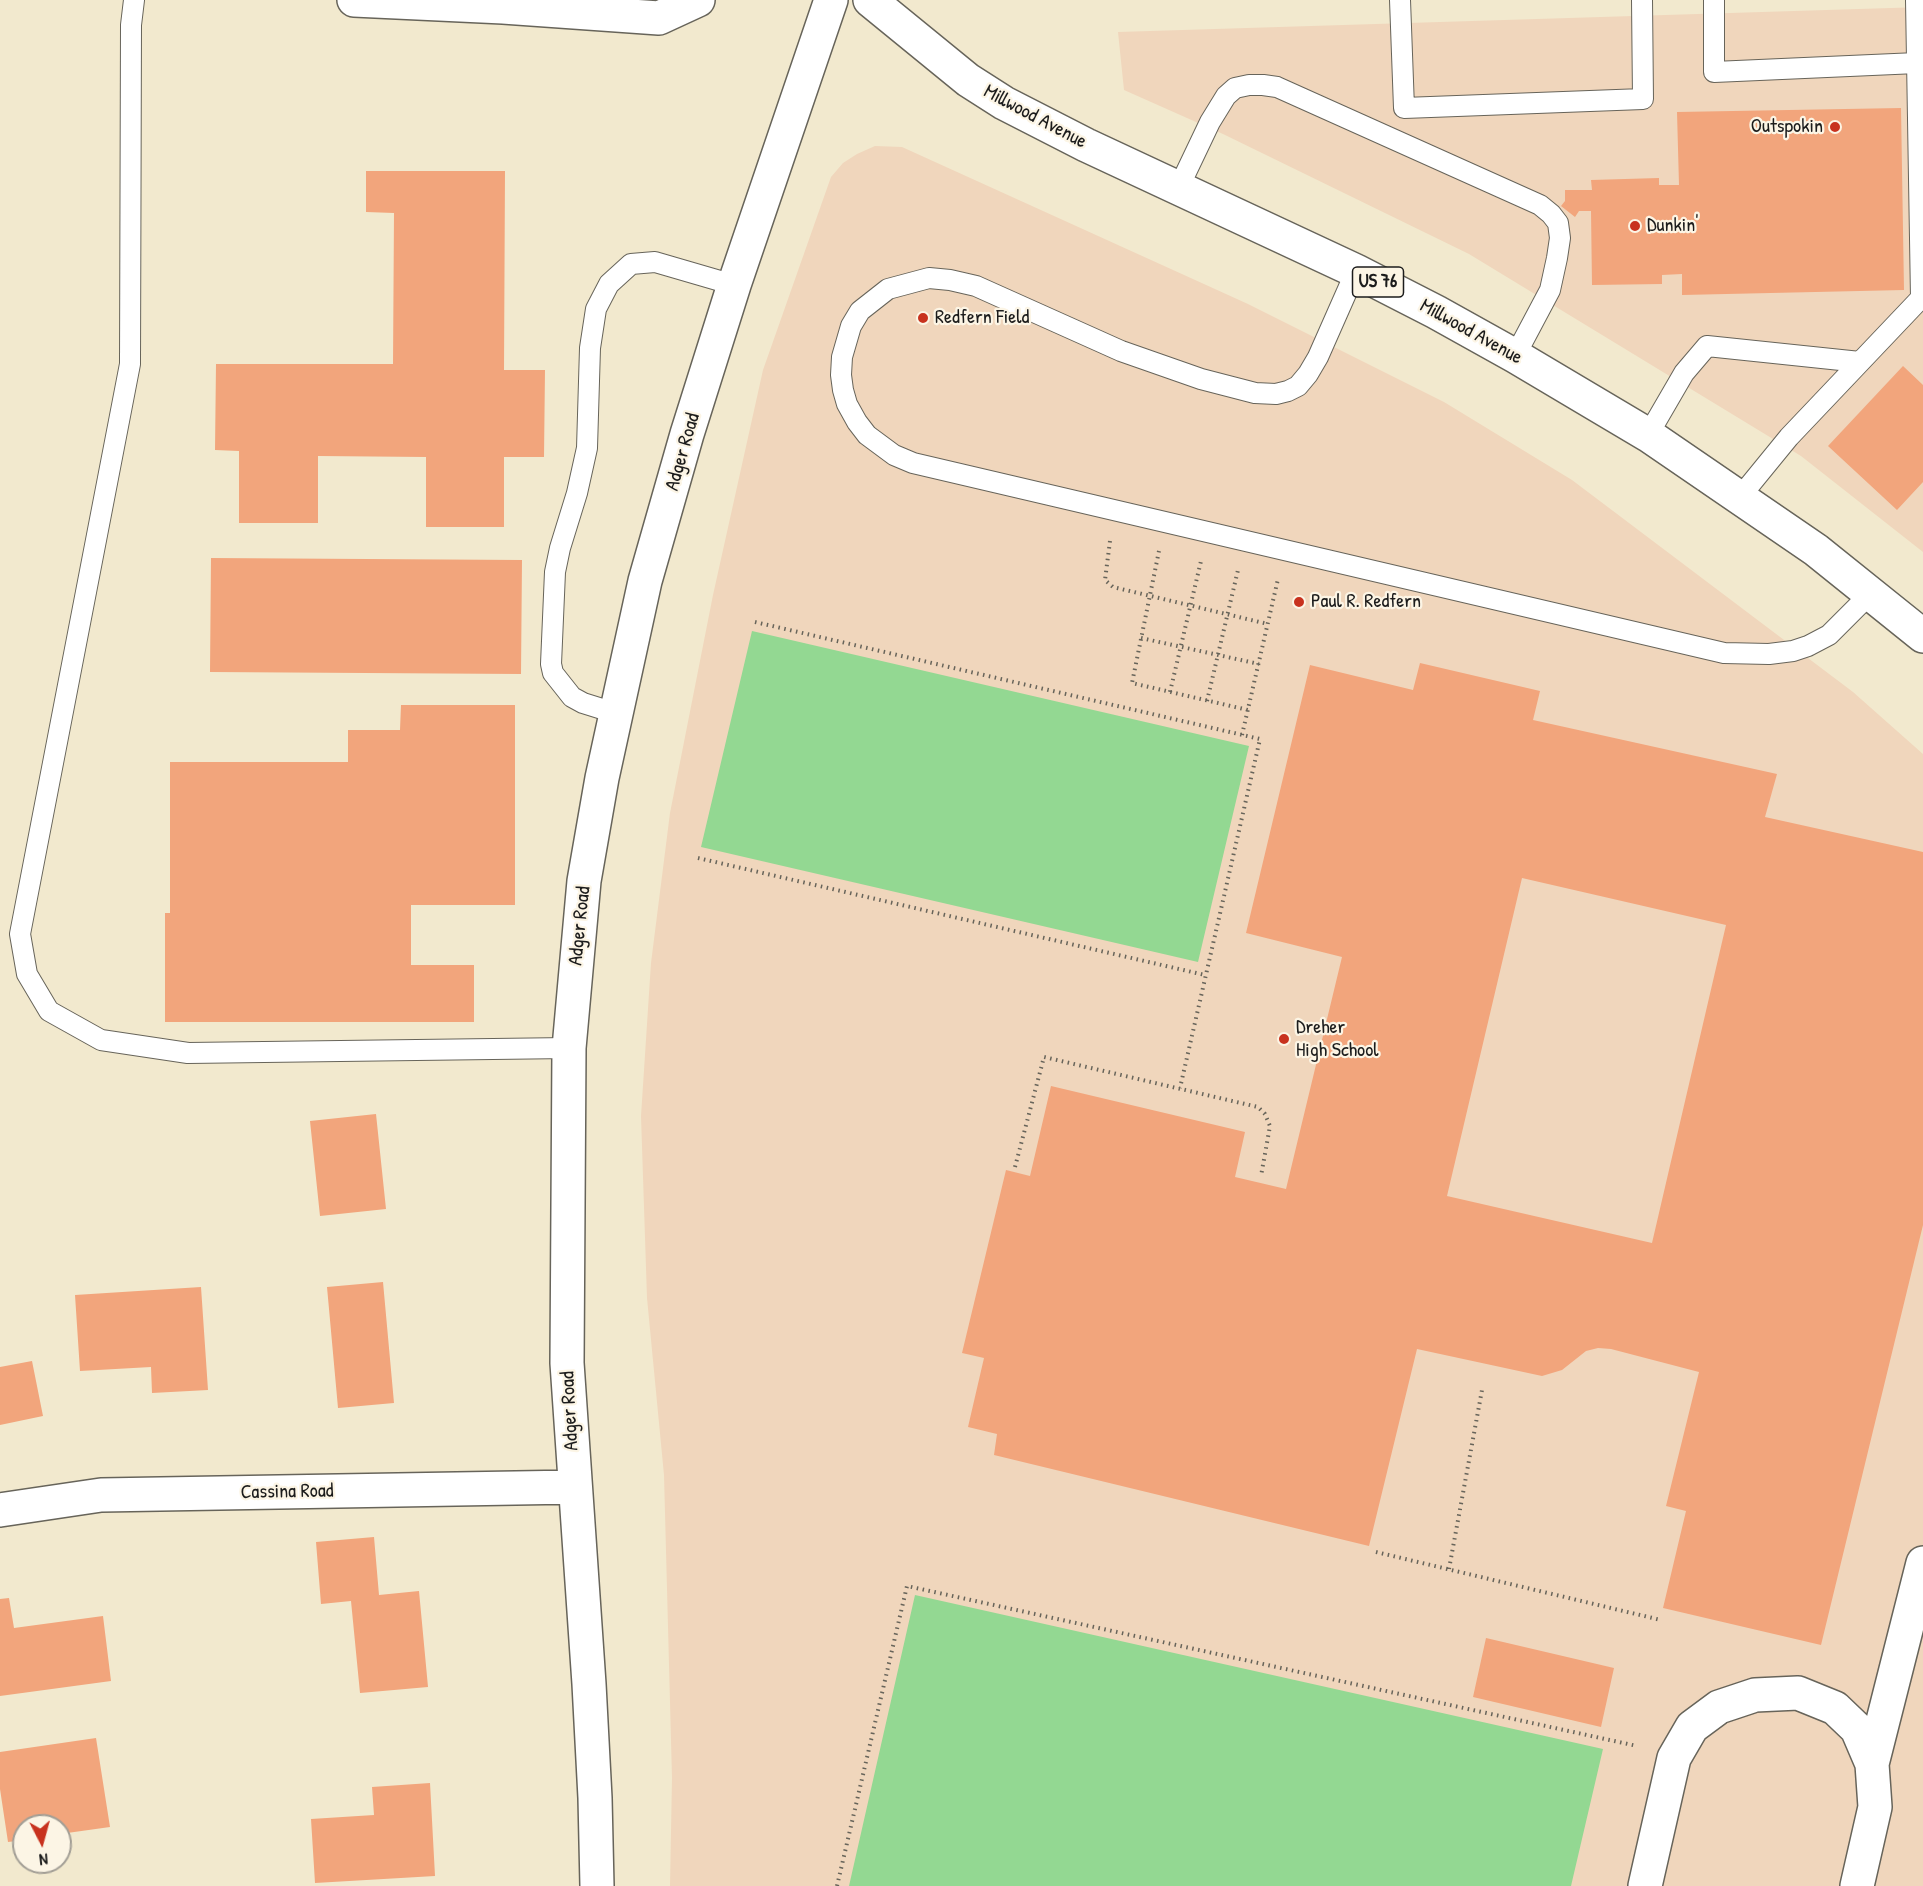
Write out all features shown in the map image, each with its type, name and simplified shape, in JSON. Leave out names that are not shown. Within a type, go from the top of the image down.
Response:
[{"type":"street","points":[[369,0],[503,3],[658,18],[698,0]]},
{"type":"street","name":"Adger Road","points":[[597,1886],[594,1775],[567,1363],[569,1048],[584,880],[615,713],[645,581],[687,434],[734,285],[831,0]]},
{"type":"street","name":"Millwood Avenue","points":[[870,0],[968,80],[1004,103],[1086,145],[1356,271],[1515,356],[1648,435],[1816,550],[1923,636]]},
{"type":"street","name":"Cassina Road","points":[[0,1510],[101,1495],[575,1488]]},
{"type":"street","points":[[1857,1886],[1875,1807],[1872,1764],[1923,1563]]},
{"type":"street","points":[[1645,1886],[1674,1758],[1692,1727],[1719,1707],[1755,1695],[1798,1693],[1835,1707],[1857,1729],[1872,1764]]},
{"type":"lane","points":[[134,0],[131,25],[130,364],[20,934],[27,974],[49,1011],[101,1040],[188,1053],[569,1048]]},
{"type":"lane","points":[[1392,139],[1404,108],[1400,0]]},
{"type":"lane","points":[[1404,108],[1643,99],[1642,0]]},
{"type":"lane","points":[[1714,0],[1714,72],[1917,63]]},
{"type":"lane","points":[[1740,497],[1789,437],[1921,298],[1916,0]]},
{"type":"lane","points":[[1179,187],[1210,122],[1226,96],[1235,88],[1249,85],[1277,87],[1540,205],[1558,223],[1560,238],[1550,290],[1515,356]]},
{"type":"lane","points":[[615,713],[572,698],[553,673],[551,664],[555,572],[587,448],[590,348],[596,309],[609,284],[631,264],[655,262],[734,285]]},
{"type":"lane","points":[[1356,271],[1318,357],[1308,374],[1298,386],[1276,394],[1254,393],[1201,379],[1121,351],[976,286],[929,278],[888,290],[860,311],[851,326],[842,357],[843,390],[847,404],[867,435],[886,450],[913,463],[1724,653],[1769,654],[1808,646],[1829,635],[1870,594]]},
{"type":"lane","points":[[1648,435],[1684,373],[1707,346],[1860,362]]},
{"type":"path","points":[[1110,539],[1105,580],[1113,587],[1268,624]]},
{"type":"path","points":[[1159,550],[1132,683],[1248,710]]},
{"type":"path","points":[[1170,692],[1201,560]]},
{"type":"path","points":[[1207,701],[1239,569]]},
{"type":"path","points":[[1242,735],[1278,579]]},
{"type":"path","points":[[755,622],[1260,739],[1180,1088]]},
{"type":"path","points":[[1142,638],[1259,664]]},
{"type":"path","points":[[698,858],[1205,975]]},
{"type":"path","points":[[1015,1167],[1044,1057],[1258,1107],[1265,1114],[1270,1126],[1261,1176]]},
{"type":"path","points":[[1449,1569],[1482,1390]]},
{"type":"path","points":[[1376,1552],[1661,1620]]},
{"type":"path","points":[[837,1886],[907,1586],[1637,1746]]},
{"type":"shaded area","points":[[1923,7],[1923,552],[1801,456],[1469,254],[1223,134],[1124,90],[1118,32]]},
{"type":"shaded area","name":"Dreher High School","points":[[875,146],[902,147],[1248,304],[1444,402],[1572,480],[1853,692],[1923,754],[1923,1886],[670,1886],[672,1778],[664,1475],[647,1298],[641,1116],[651,963],[670,813],[713,595],[763,370],[831,177],[843,163]]},
{"type":"green space","points":[[752,631],[1249,746],[1198,962],[701,847]]},
{"type":"green space","points":[[915,1595],[1603,1749],[1571,1886],[849,1886]]},
{"type":"building","points":[[1901,108],[1904,290],[1682,295],[1682,274],[1662,275],[1662,284],[1592,285],[1591,211],[1579,211],[1575,217],[1561,206],[1565,201],[1565,190],[1592,190],[1591,180],[1659,178],[1659,185],[1679,185],[1677,112]]},
{"type":"building","points":[[366,171],[505,171],[504,370],[545,370],[544,457],[504,457],[504,527],[426,527],[426,457],[318,456],[318,523],[239,523],[239,451],[215,450],[216,364],[393,364],[394,213],[366,212]]},
{"type":"building","points":[[1903,366],[1923,385],[1923,482],[1897,510],[1828,446]]},
{"type":"building","points":[[211,558],[522,560],[521,674],[210,672]]},
{"type":"building","points":[[1420,663],[1540,691],[1533,720],[1777,774],[1765,817],[1923,852],[1923,1225],[1821,1645],[1663,1608],[1686,1511],[1666,1506],[1699,1372],[1611,1349],[1598,1348],[1586,1351],[1562,1370],[1542,1376],[1417,1349],[1369,1546],[994,1455],[997,1434],[968,1427],[984,1358],[962,1353],[1006,1170],[1030,1176],[1051,1086],[1245,1132],[1235,1177],[1286,1189],[1342,957],[1246,933],[1310,665],[1413,690]],"holes":[[[1522,878],[1726,925],[1652,1243],[1447,1196]]]},
{"type":"building","points":[[401,705],[515,705],[515,905],[411,905],[411,965],[474,965],[474,1022],[165,1022],[165,913],[170,913],[170,762],[348,762],[348,730],[400,730]]},
{"type":"building","points":[[376,1114],[386,1209],[320,1216],[310,1121]]},
{"type":"building","points":[[383,1282],[394,1403],[338,1408],[327,1287]]},
{"type":"building","points":[[201,1287],[208,1390],[152,1393],[151,1367],[80,1371],[75,1295]]},
{"type":"building","points":[[32,1361],[43,1416],[0,1425],[0,1367]]},
{"type":"building","points":[[374,1537],[379,1595],[419,1591],[428,1687],[360,1693],[351,1601],[321,1604],[316,1542]]},
{"type":"building","points":[[9,1598],[14,1628],[103,1616],[111,1681],[0,1696],[0,1599]]},
{"type":"building","points":[[1486,1638],[1614,1668],[1601,1727],[1473,1697]]},
{"type":"building","points":[[96,1738],[110,1827],[72,1832],[72,1814],[12,1814],[12,1842],[8,1842],[0,1789],[0,1752]]},
{"type":"building","points":[[430,1783],[435,1876],[315,1883],[311,1819],[374,1815],[372,1787]]},
{"type":"place","name":"Outspokin","points":[[1835,127]]},
{"type":"place","name":"Dunkin'","points":[[1635,226]]},
{"type":"place","name":"Redfern Field","points":[[923,318]]},
{"type":"place","name":"Paul R. Redfern","points":[[1299,602]]},
{"type":"place","name":"Dreher High School","points":[[1284,1039]]}]
